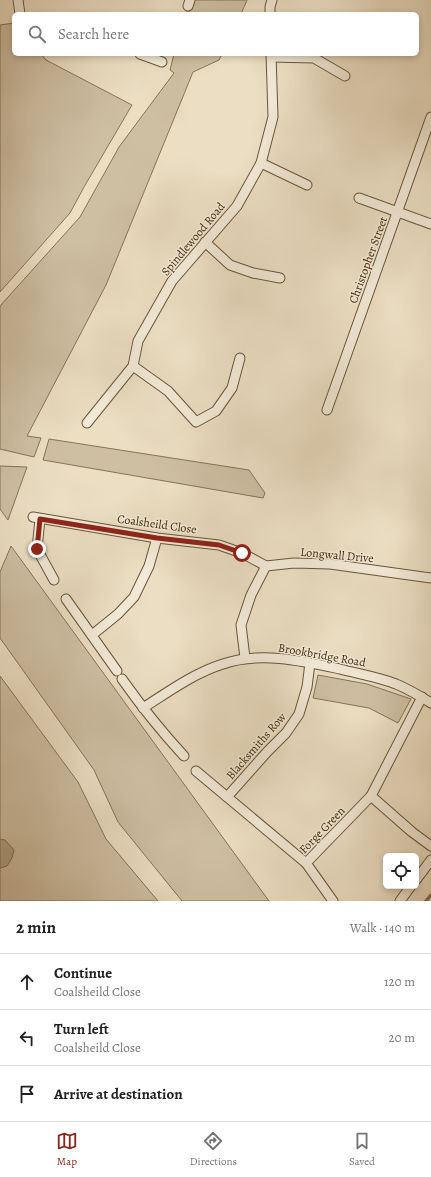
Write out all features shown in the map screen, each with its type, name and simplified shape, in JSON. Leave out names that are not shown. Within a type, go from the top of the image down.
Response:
[{"type":"street","points":[[18,0],[20,12]]},
{"type":"street","points":[[270,12],[272,0]]},
{"type":"street","points":[[146,56],[162,62]]},
{"type":"street","points":[[271,56],[314,58],[345,76]]},
{"type":"street","name":"Spindlewood Road","points":[[134,366],[138,341],[172,281],[237,206],[261,163],[273,117],[271,56]]},
{"type":"street","name":"Christopher Street","points":[[327,410],[431,117]]},
{"type":"street","points":[[261,163],[308,185]]},
{"type":"street","points":[[359,198],[431,224]]},
{"type":"street","points":[[205,242],[230,265],[253,273],[280,278]]},
{"type":"street","points":[[87,423],[134,366],[168,392],[196,422],[216,411],[228,394],[232,388],[240,358]]},
{"type":"street","name":"Coalsheild Close","points":[[54,580],[37,549],[37,518],[157,538],[219,545],[242,553],[266,566]]},
{"type":"street","points":[[92,635],[118,614],[134,597],[149,566],[157,538]]},
{"type":"street","name":"Longwall Drive","points":[[266,566],[294,563],[330,564],[431,578]]},
{"type":"street","points":[[245,658],[241,625],[251,595],[266,566]]},
{"type":"street","points":[[66,599],[117,671]]},
{"type":"street","name":"Brookbridge Road","points":[[143,708],[201,672],[223,663],[245,658],[274,658],[310,663],[370,676],[397,684],[431,703]]},
{"type":"street","name":"Blacksmiths Row","points":[[227,798],[267,752],[286,733],[299,714],[307,687],[310,663]]},
{"type":"street","points":[[122,679],[160,730],[184,756]]},
{"type":"street","name":"Forge Green","points":[[333,901],[306,863],[371,796],[422,697]]},
{"type":"street","name":"Blacksmiths Row","points":[[196,771],[306,863]]},
{"type":"street","points":[[371,796],[412,832],[431,846]]},
{"type":"street","points":[[419,876],[431,860]]},
{"type":"street","points":[[400,901],[409,889]]},
{"type":"shaded area","points":[[190,0],[247,0],[242,12],[187,12]]},
{"type":"shaded area","points":[[12,23],[12,56],[43,56],[46,60],[132,105],[70,213],[0,292],[0,25]]},
{"type":"shaded area","points":[[174,56],[221,56],[219,60],[193,72],[106,285],[27,436],[41,438],[34,457],[0,449],[0,306],[80,217],[119,147],[174,73],[170,70]]},
{"type":"shaded area","points":[[49,439],[249,470],[265,493],[263,498],[43,460]]},
{"type":"shaded area","points":[[0,466],[27,467],[8,520],[0,509]]},
{"type":"shaded area","points":[[11,546],[269,901],[182,901],[118,822],[94,770],[0,638],[0,572]]},
{"type":"shaded area","points":[[318,675],[367,684],[411,699],[398,723],[369,708],[313,698]]},
{"type":"shaded area","points":[[0,676],[78,782],[106,839],[158,901],[0,901]]},
{"type":"shaded area","points":[[0,839],[5,840],[14,850],[12,858],[7,866],[0,868]]},
{"type":"waterway","points":[[426,901],[431,895]]},
{"type":"route","points":[[37,549],[40,519],[157,538],[219,545],[242,553]]}]
